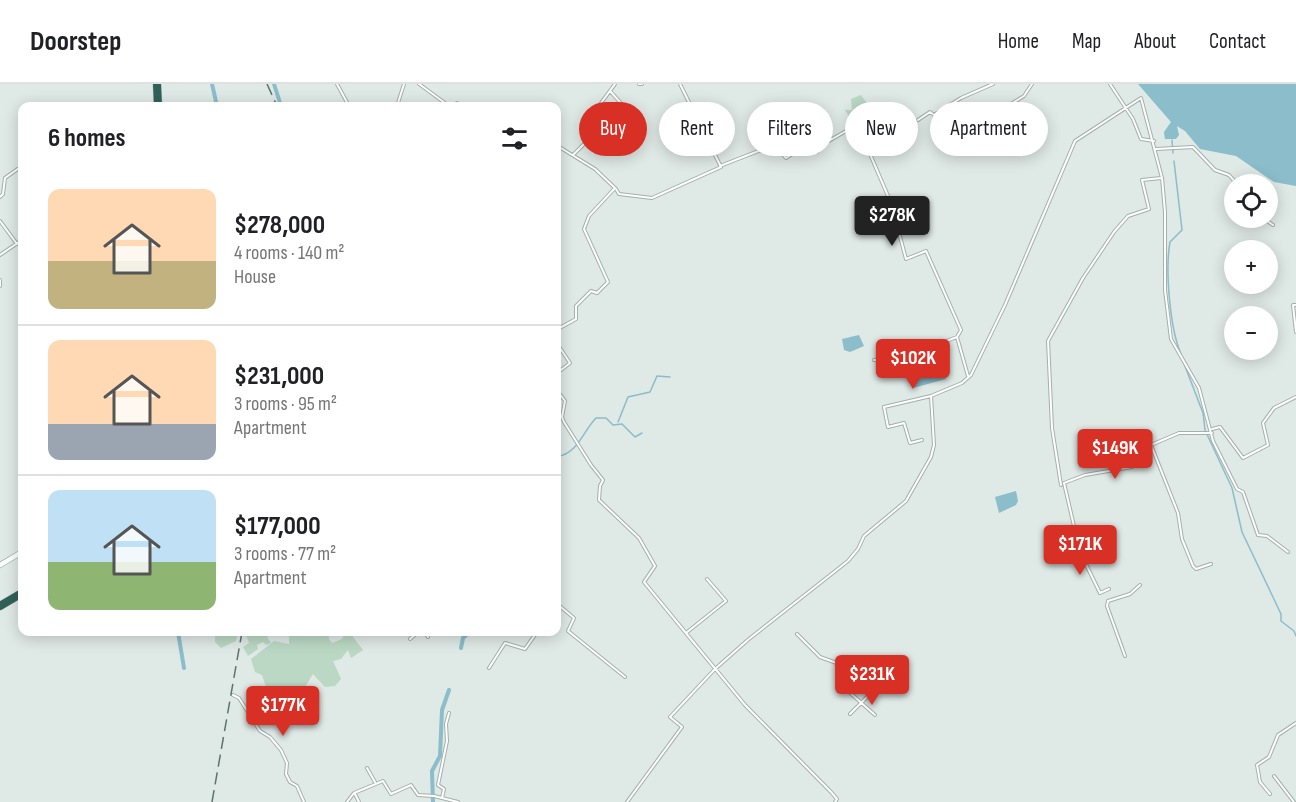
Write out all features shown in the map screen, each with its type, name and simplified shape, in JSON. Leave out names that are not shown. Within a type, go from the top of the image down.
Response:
[{"type":"highway","points":[[157,84],[158,102]]},
{"type":"highway","points":[[0,606],[18,595]]},
{"type":"street","points":[[336,84],[347,102]]},
{"type":"street","points":[[398,102],[404,84]]},
{"type":"street","points":[[419,84],[444,102]]},
{"type":"street","points":[[573,155],[582,149],[590,118],[615,84]]},
{"type":"street","points":[[680,84],[720,166]]},
{"type":"street","points":[[918,120],[930,112],[934,115],[961,98],[993,84]]},
{"type":"street","points":[[1014,102],[1024,96],[1032,84]]},
{"type":"street","points":[[1110,84],[1141,139],[1154,141]]},
{"type":"street","points":[[610,91],[620,102]]},
{"type":"street","points":[[922,440],[910,443],[904,423],[888,427],[884,407],[931,396],[962,383],[969,377],[1005,305],[1075,141],[1141,98],[1162,178],[1165,212],[1165,290],[1171,339],[1200,388],[1213,441],[1237,489],[1243,492],[1258,535],[1267,536],[1288,552]]},
{"type":"street","points":[[833,138],[853,128],[860,136],[891,203],[906,259],[926,251],[960,330],[957,337],[969,377]]},
{"type":"street","points":[[1156,149],[1192,147],[1215,170],[1229,174]]},
{"type":"street","points":[[561,148],[595,169],[619,194],[652,198],[747,156]]},
{"type":"street","points":[[0,197],[3,194],[5,178],[18,169]]},
{"type":"street","points":[[1061,485],[1052,428],[1048,341],[1083,278],[1114,232],[1128,216],[1149,209],[1142,180],[1162,178]]},
{"type":"street","points":[[561,329],[576,319],[576,306],[587,293],[591,291],[597,293],[608,282],[584,228],[589,216],[615,188]]},
{"type":"street","points":[[0,221],[17,244],[0,255]]},
{"type":"street","points":[[0,280],[0,286]]},
{"type":"street","points":[[1296,305],[1293,305],[1296,332]]},
{"type":"street","points":[[874,360],[902,358],[957,337]]},
{"type":"street","points":[[561,349],[570,363],[561,370]]},
{"type":"street","points":[[561,396],[565,401],[562,417],[564,422],[603,480],[599,500],[639,538],[655,567],[644,582],[714,669],[765,727],[831,792],[837,799],[835,802]]},
{"type":"street","points":[[627,802],[682,727],[670,717],[714,669],[848,561],[858,549],[864,536],[906,501],[931,456],[934,445],[931,396]]},
{"type":"street","points":[[1211,564],[1196,569],[1192,566],[1182,539],[1178,513],[1153,450],[1152,442],[1179,433],[1212,431],[1220,427],[1243,458],[1268,445],[1263,423],[1274,408],[1296,397]]},
{"type":"street","points":[[1109,589],[1100,592],[1080,552],[1064,483],[1084,475],[1132,467],[1130,460],[1153,450]]},
{"type":"street","points":[[0,565],[18,554]]},
{"type":"street","points":[[686,633],[726,601],[706,579]]},
{"type":"street","points":[[1125,656],[1107,606],[1108,602],[1130,594],[1140,585]]},
{"type":"street","points":[[561,607],[574,618],[568,631],[625,677]]},
{"type":"street","points":[[797,634],[820,657],[845,666],[866,681],[874,690]]},
{"type":"street","points":[[410,639],[413,636]]},
{"type":"street","points":[[489,668],[506,643],[515,648],[525,649],[534,636]]},
{"type":"street","points":[[850,714],[874,690],[884,685]]},
{"type":"street","points":[[848,691],[875,715]]},
{"type":"street","points":[[233,695],[239,698],[260,731],[270,737],[281,750],[287,763],[286,774],[290,782],[297,786],[304,802]]},
{"type":"street","points":[[442,798],[444,789],[438,785],[447,741],[446,724],[449,713]]},
{"type":"street","points":[[1270,794],[1260,782],[1257,765],[1269,757],[1278,735],[1296,723]]},
{"type":"street","points":[[367,768],[375,782]]},
{"type":"street","points":[[1274,776],[1294,802]]},
{"type":"street","points":[[347,802],[354,793],[375,782],[383,781],[391,794],[411,786],[418,795],[429,795],[458,802]]},
{"type":"street","points":[[354,793],[359,802]]},
{"type":"green space","points":[[861,95],[866,102],[851,102],[851,99]]},
{"type":"green space","points":[[215,636],[237,636],[236,641],[221,648],[215,642]]},
{"type":"green space","points":[[246,636],[268,636],[271,643],[266,645],[263,642],[257,645],[258,649],[248,656],[243,647],[249,643]]},
{"type":"green space","points":[[289,636],[329,636],[332,643],[344,636],[352,636],[363,650],[351,658],[348,650],[341,659],[333,661],[341,679],[335,686],[325,687],[313,674],[305,687],[293,692],[298,708],[296,714],[287,717],[265,684],[262,675],[255,672],[251,659],[274,641],[289,644]]},
{"type":"water","points":[[1138,84],[1296,84],[1296,186],[1278,183],[1278,174],[1262,174],[1236,156],[1200,149],[1185,131],[1177,126],[1179,135],[1176,139],[1165,139],[1164,132],[1171,122]]},
{"type":"water","points":[[859,335],[864,346],[850,352],[844,350],[842,339]]},
{"type":"water","points":[[940,356],[946,379],[913,388],[903,368]]},
{"type":"water","points":[[1016,491],[1018,501],[1016,505],[999,513],[995,497]]},
{"type":"waterway","points":[[212,84],[216,102]]},
{"type":"waterway","points":[[274,84],[280,102]]},
{"type":"waterway","points":[[1172,140],[1173,153]]},
{"type":"waterway","points":[[1174,161],[1182,230],[1170,242],[1168,283],[1171,315],[1181,354]]},
{"type":"waterway","points":[[1183,361],[1203,413],[1205,430],[1232,488],[1242,532],[1281,614],[1281,621],[1294,631],[1296,636]]},
{"type":"waterway","points":[[618,422],[628,397],[650,392],[657,376],[670,377]]},
{"type":"waterway","points":[[561,456],[575,447],[596,418],[606,418],[613,425],[622,424],[635,437],[642,433]]},
{"type":"waterway","points":[[179,636],[184,668]]},
{"type":"waterway","points":[[461,648],[465,636]]},
{"type":"waterway","points":[[433,802],[432,771],[440,756],[442,710],[449,690]]},
{"type":"railway","points":[[267,84],[275,102]]},
{"type":"railway","points":[[212,802],[241,636]]}]
